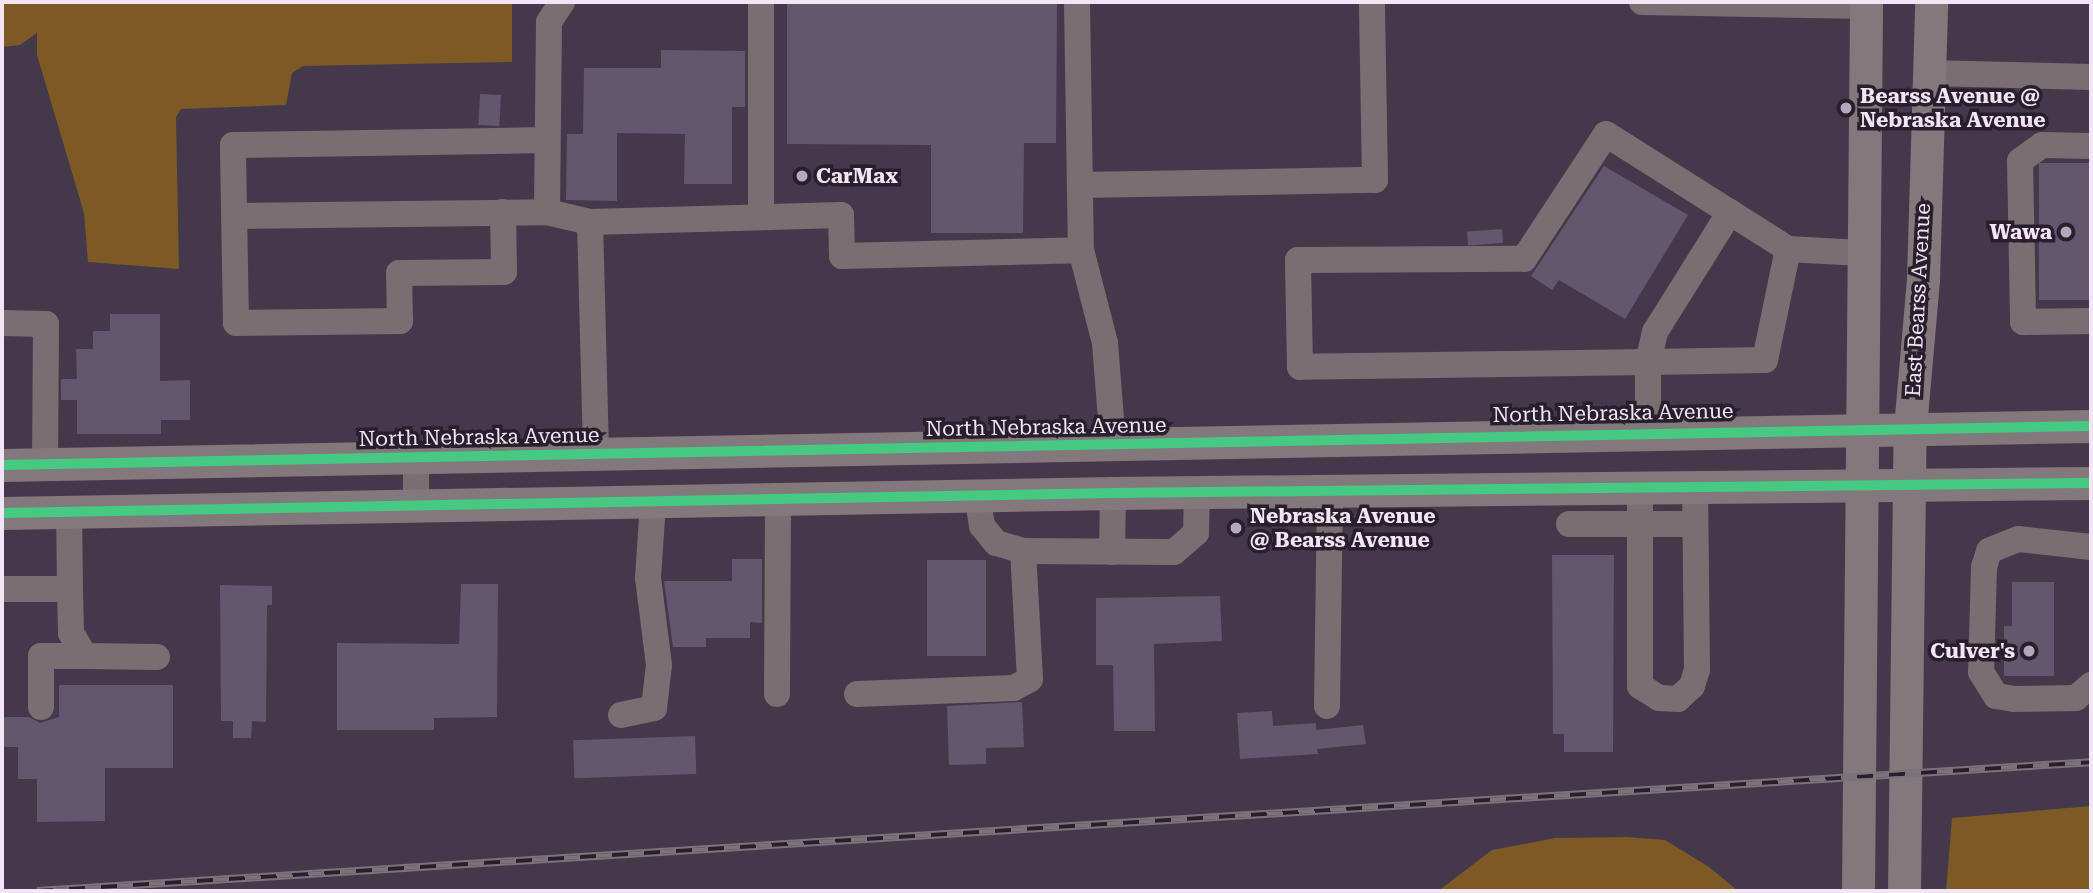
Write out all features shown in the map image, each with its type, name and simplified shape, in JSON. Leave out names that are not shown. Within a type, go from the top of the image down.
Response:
[{"type":"main road","name":"East Bearss Avenue","points":[[1903,891],[1910,428],[1923,279],[1930,2]]},
{"type":"main road","points":[[1858,891],[1859,428],[1866,4]]},
{"type":"main road","name":"North Nebraska Avenue","points":[[2,465],[1113,445],[1648,431],[2091,426]]},
{"type":"main road","points":[[1113,445],[1113,493]]},
{"type":"main road","points":[[2,513],[1113,493],[2091,484]]},
{"type":"street","points":[[547,212],[549,22],[562,2]]},
{"type":"street","points":[[761,2],[761,218]]},
{"type":"street","points":[[1077,2],[1081,250],[1105,343],[1113,445]]},
{"type":"street","points":[[1080,185],[1375,180],[1372,2]]},
{"type":"street","points":[[1642,2],[1866,4]]},
{"type":"street","points":[[1927,73],[2091,77]]},
{"type":"street","points":[[1788,249],[1765,360],[1300,367],[1298,260],[1524,259],[1606,134],[1788,249],[1861,253]]},
{"type":"street","points":[[503,212],[504,272],[399,274],[400,321],[236,323],[233,145],[547,140]]},
{"type":"street","points":[[2091,146],[2042,145],[2021,160],[2023,322],[2091,321]]},
{"type":"street","points":[[234,216],[547,212],[590,222],[841,215],[842,256],[1081,250]]},
{"type":"street","points":[[1648,431],[1648,362],[1655,332],[1730,212]]},
{"type":"street","points":[[590,222],[596,455]]},
{"type":"street","points":[[2,323],[46,324],[45,464]]},
{"type":"street","points":[[416,458],[416,507]]},
{"type":"street","points":[[1640,488],[1640,685],[1659,698],[1678,699],[1692,686],[1697,670],[1695,487]]},
{"type":"street","points":[[1327,706],[1330,491]]},
{"type":"street","points":[[977,496],[982,526],[996,543],[1023,551],[1174,552],[1188,544],[1196,533],[1197,492]]},
{"type":"street","points":[[1112,552],[1113,493]]},
{"type":"street","points":[[777,694],[778,500]]},
{"type":"street","points":[[621,715],[654,708],[659,665],[648,578],[653,502]]},
{"type":"street","points":[[69,512],[71,633],[85,656]]},
{"type":"street","points":[[1569,524],[1695,524]]},
{"type":"street","points":[[2091,547],[2018,539],[1989,551],[1984,567],[1982,672],[1996,696],[2014,699],[2076,698],[2091,685]]},
{"type":"street","points":[[857,694],[1014,688],[1030,679],[1023,551]]},
{"type":"street","points":[[2,589],[70,589]]},
{"type":"street","points":[[41,706],[41,656],[157,657]]},
{"type":"shaded area","points":[[2,2],[512,2],[512,62],[303,66],[292,73],[286,105],[181,109],[176,117],[179,269],[88,262],[84,213],[37,55],[37,33],[20,45],[2,47]]},
{"type":"shaded area","points":[[2091,806],[2091,891],[1946,891],[1952,818]]},
{"type":"shaded area","points":[[1627,837],[1665,840],[1709,867],[1738,891],[1438,891],[1492,850],[1555,838]]},
{"type":"building","points":[[787,2],[1057,2],[1056,143],[1024,143],[1023,233],[931,233],[931,145],[787,144]]},
{"type":"building","points":[[661,50],[745,51],[745,107],[732,107],[732,184],[684,184],[685,134],[617,133],[617,201],[566,200],[567,134],[583,134],[584,68],[661,68]]},
{"type":"building","points":[[480,94],[501,95],[499,126],[478,125]]},
{"type":"building","name":"Wawa","points":[[2039,163],[2091,163],[2091,300],[2039,300]]},
{"type":"building","points":[[1604,166],[1688,215],[1625,319],[1559,280],[1552,290],[1531,276]]},
{"type":"building","points":[[1502,229],[1503,243],[1468,245],[1467,231]]},
{"type":"building","points":[[110,314],[160,314],[160,381],[190,380],[190,420],[161,420],[161,434],[77,434],[77,400],[61,400],[61,379],[77,379],[76,349],[93,349],[93,331],[110,331]]},
{"type":"building","points":[[1552,555],[1614,555],[1613,752],[1564,752],[1564,734],[1553,734]]},
{"type":"building","points":[[732,559],[762,559],[762,623],[750,622],[750,638],[706,638],[706,647],[673,647],[664,581],[732,581]]},
{"type":"building","points":[[927,560],[986,560],[986,656],[927,656]]},
{"type":"building","name":"Culver's","points":[[2012,582],[2054,582],[2054,676],[2004,676],[2004,626],[2012,626]]},
{"type":"building","points":[[461,584],[498,584],[497,717],[434,718],[434,730],[337,730],[337,643],[459,644]]},
{"type":"building","points":[[220,585],[272,586],[272,605],[267,605],[266,722],[252,721],[251,738],[233,738],[233,721],[221,721]]},
{"type":"building","points":[[1220,596],[1222,641],[1154,644],[1155,731],[1114,731],[1113,665],[1096,665],[1096,598]]},
{"type":"building","points":[[59,685],[173,685],[173,768],[105,768],[105,821],[37,822],[37,779],[18,779],[18,747],[2,747],[2,717],[29,717],[40,723],[59,717]]},
{"type":"building","points":[[1022,702],[1024,747],[986,748],[986,764],[949,765],[947,706]]},
{"type":"building","points":[[1272,711],[1273,726],[1316,723],[1316,730],[1363,725],[1366,744],[1317,749],[1318,754],[1240,759],[1237,713]]},
{"type":"building","points":[[695,736],[696,774],[574,778],[573,740]]},
{"type":"railway","points":[[37,891],[2091,762]]},
{"type":"cycle path","points":[[2,465],[2091,426]]},
{"type":"cycle path","points":[[2,513],[1113,493],[2091,483]]},
{"type":"place","name":"Bearss Avenue @ Nebraska Avenue","points":[[1846,108]]},
{"type":"place","name":"CarMax","points":[[802,176]]},
{"type":"place","name":"Wawa","points":[[2066,232]]},
{"type":"place","name":"Nebraska Avenue @ Bearss Avenue","points":[[1236,528]]},
{"type":"place","name":"Culver's","points":[[2029,651]]}]
